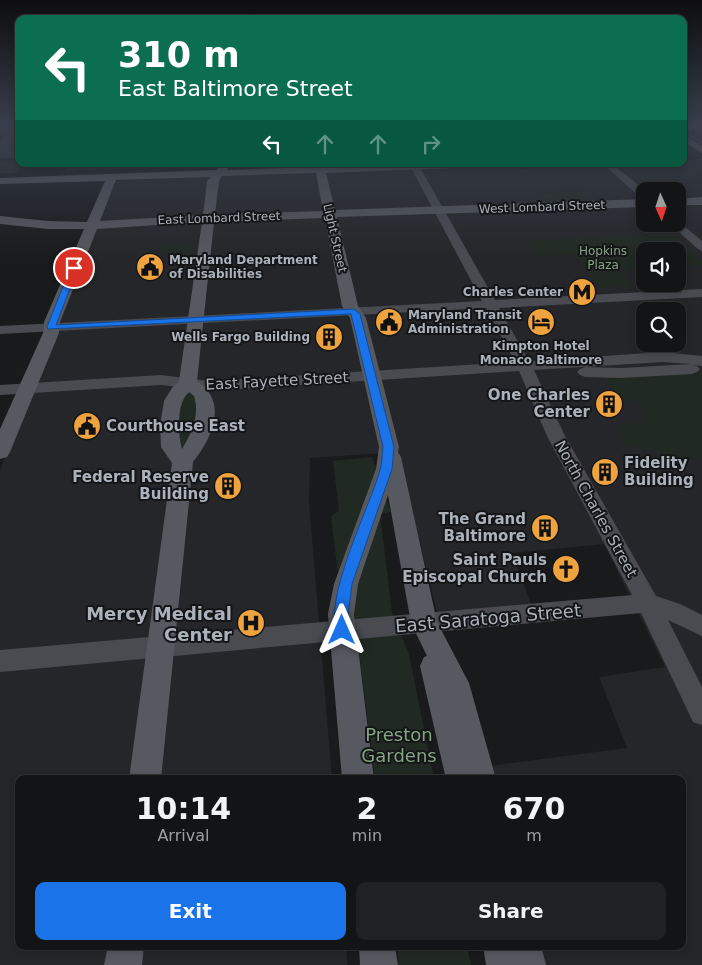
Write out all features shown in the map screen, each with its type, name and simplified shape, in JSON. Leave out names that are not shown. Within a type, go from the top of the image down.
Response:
[{"type":"main road","points":[[0,181],[165,175],[206,169]]},
{"type":"main road","points":[[183,461],[173,452],[170,432],[174,401],[178,392],[188,383],[207,218],[213,181],[219,169]]},
{"type":"main road","name":"Light Street","points":[[320,169],[350,306],[358,318],[389,447],[417,624]]},
{"type":"main road","points":[[416,169],[491,304]]},
{"type":"main road","points":[[613,169],[636,188]]},
{"type":"main road","points":[[0,452],[51,333],[51,327],[112,177]]},
{"type":"main road","points":[[686,202],[702,201]]},
{"type":"main road","name":"West Lombard Street","points":[[439,210],[636,203]]},
{"type":"main road","name":"East Lombard Street","points":[[0,220],[48,225],[92,225],[207,218],[439,210]]},
{"type":"main road","points":[[685,232],[702,247]]},
{"type":"main road","points":[[615,298],[614,294],[616,292],[627,290],[702,286]]},
{"type":"main road","points":[[0,330],[702,293]]},
{"type":"main road","name":"North Charles Street","points":[[491,304],[524,365],[556,436],[648,603],[666,645],[702,714]]},
{"type":"main road","points":[[524,365],[663,357],[698,360]]},
{"type":"main road","name":"East Fayette Street","points":[[0,390],[161,380],[209,386],[524,365],[562,371],[612,373],[702,369]]},
{"type":"main road","points":[[146,775],[183,461],[197,443],[204,413],[203,395],[188,383]]},
{"type":"main road","points":[[358,775],[341,614],[346,584],[386,469],[389,447]]},
{"type":"main road","points":[[648,603],[672,611],[702,626]]},
{"type":"main road","name":"East Saratoga Street","points":[[0,661],[648,603]]},
{"type":"main road","points":[[417,624],[438,677],[461,775]]},
{"type":"main road","points":[[417,624],[454,683],[479,775]]},
{"type":"main road","points":[[123,965],[125,950]]},
{"type":"main road","points":[[377,950],[379,965]]},
{"type":"main road","points":[[502,950],[505,965]]},
{"type":"main road","points":[[524,950],[527,965]]},
{"type":"shaded area","points":[[66,169],[125,169],[65,171]]},
{"type":"shaded area","points":[[403,169],[702,169],[702,965],[535,965],[531,950],[686,950],[686,775],[484,775],[482,767],[627,748],[599,677],[665,667],[604,544],[512,553],[537,620],[441,629],[398,452],[310,458],[309,502],[332,775],[15,775],[15,950],[346,950],[347,965],[0,965],[0,470],[116,181]],"holes":[[[576,191],[583,192],[548,203],[540,193]]]},
{"type":"green space","points":[[0,169],[20,169],[17,173],[0,173]]},
{"type":"green space","points":[[583,192],[590,199],[589,201],[548,203],[539,193]]},
{"type":"green space","name":"Hopkins Plaza","points":[[672,234],[681,242],[636,242],[636,268],[619,269],[634,286],[601,288],[574,254],[537,256],[527,241]]},
{"type":"green space","points":[[195,244],[193,251],[158,252],[160,245]]},
{"type":"green space","name":"Hopkins Plaza","points":[[686,247],[702,261],[702,265],[686,266]]},
{"type":"green space","points":[[702,372],[702,460],[623,445],[621,424],[648,422],[636,402],[620,403],[604,376]]},
{"type":"green space","points":[[188,391],[200,395],[195,437],[184,454],[177,438],[181,396]]},
{"type":"green space","name":"Preston Gardens","points":[[372,457],[391,512],[380,514],[392,613],[409,654],[433,775],[374,775],[354,612],[338,575],[331,516],[339,511],[333,461]]},
{"type":"green space","points":[[397,950],[468,950],[471,965],[399,965]]},
{"type":"place","name":"Maryland Department of Disabilities","points":[[150,267]]},
{"type":"place","name":"Charles Center","points":[[582,292]]},
{"type":"place","name":"Maryland Transit Administration","points":[[389,322]]},
{"type":"place","name":"Kimpton Hotel Monaco Baltimore","points":[[541,322]]},
{"type":"place","name":"Wells Fargo Building","points":[[329,337]]},
{"type":"place","name":"One Charles Center","points":[[609,404]]},
{"type":"place","name":"Courthouse East","points":[[87,426]]},
{"type":"place","name":"Fidelity Building","points":[[605,472]]},
{"type":"place","name":"Federal Reserve Building","points":[[228,486]]},
{"type":"place","name":"The Grand Baltimore","points":[[545,528]]},
{"type":"place","name":"Saint Pauls Episcopal Church","points":[[566,569]]},
{"type":"place","name":"Mercy Medical Center","points":[[251,623]]},
{"type":"route","points":[[74,268],[51,327],[354,311],[357,316],[389,447],[386,469],[346,584],[341,614],[342,630]]}]
